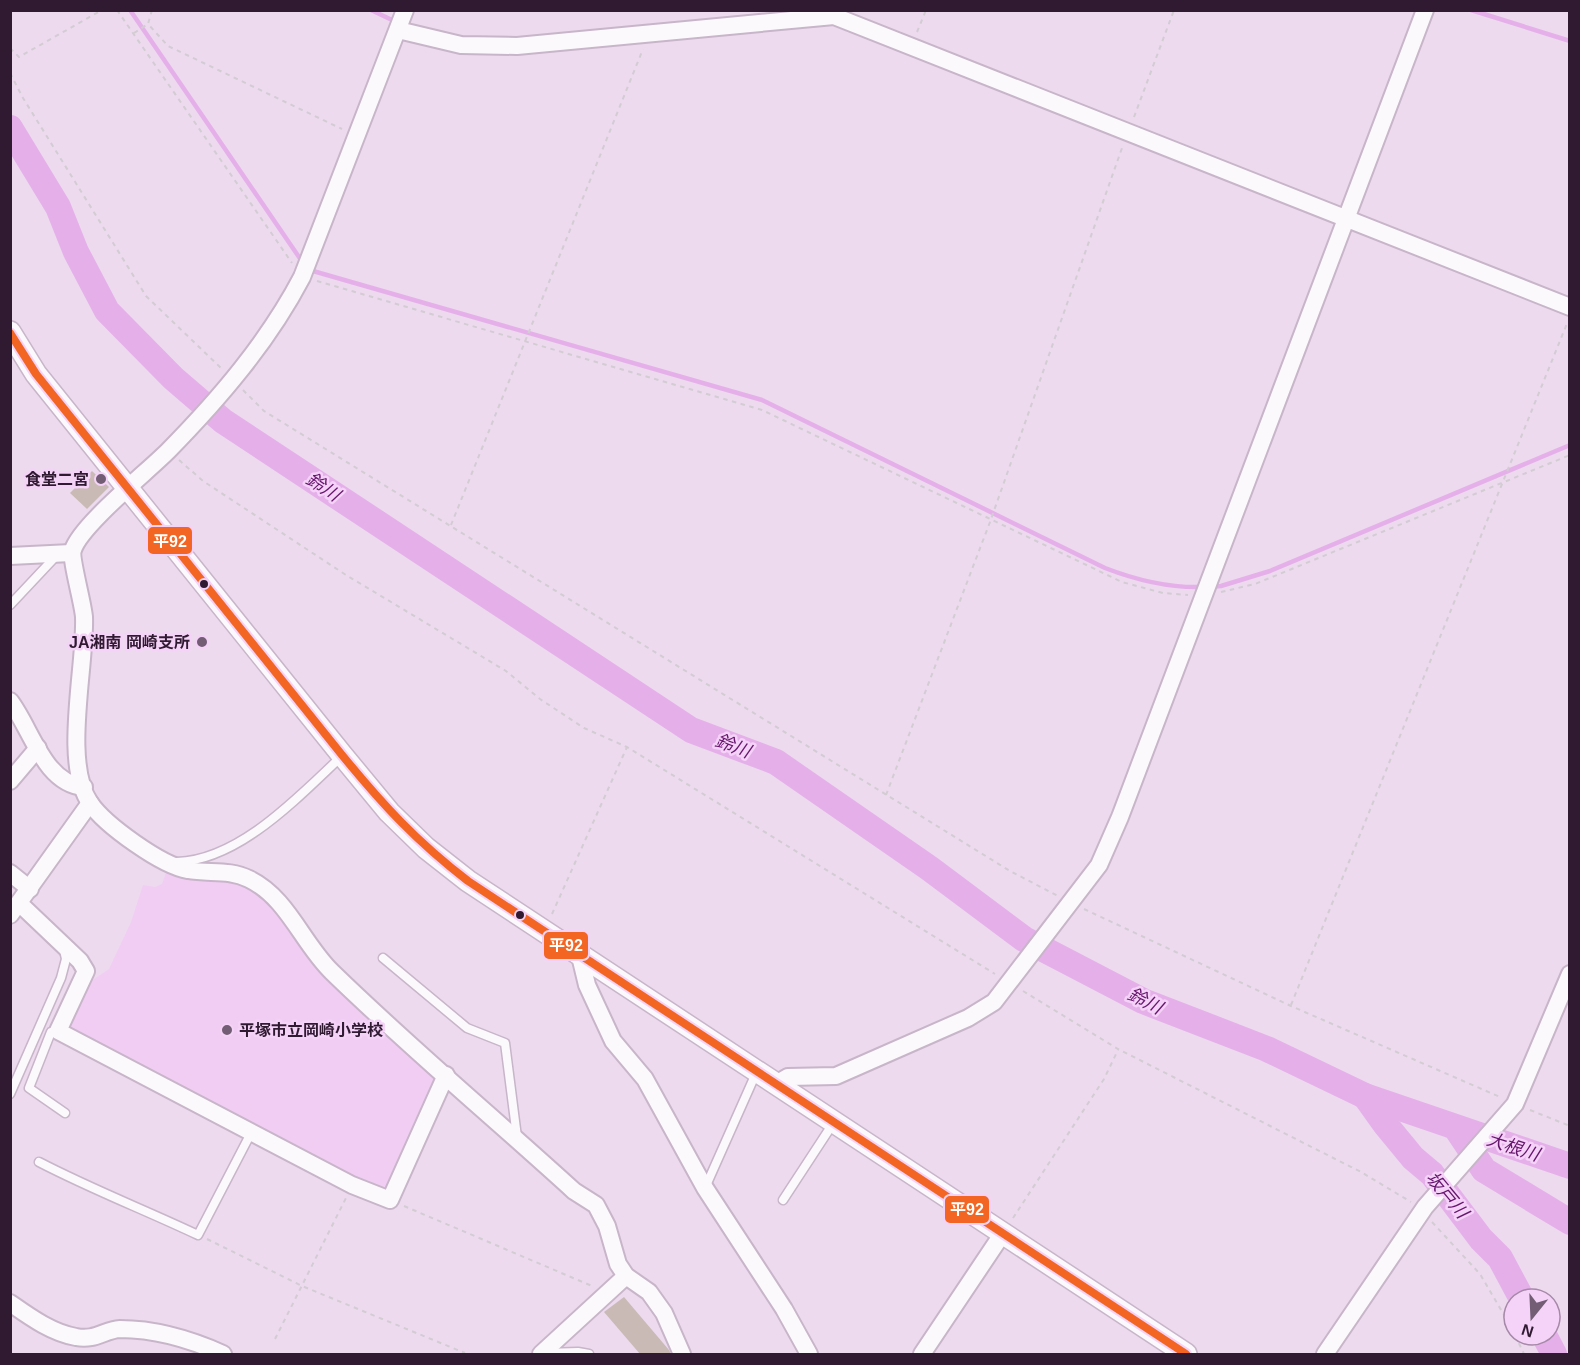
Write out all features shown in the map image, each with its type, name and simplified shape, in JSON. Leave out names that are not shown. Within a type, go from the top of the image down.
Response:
[{"type":"street","points":[[10,556],[64,553],[169,450],[233,379],[268,334],[302,277],[405,10]]},
{"type":"street","points":[[776,1084],[788,1077],[836,1076],[927,1034],[968,1018],[994,1002],[1099,865],[1120,818],[1425,10]]},
{"type":"street","points":[[398,30],[461,45],[486,47],[834,16],[1569,307]]},
{"type":"street","points":[[10,332],[36,374],[342,755],[389,812],[426,848],[468,881],[580,956],[757,1070],[1186,1354]]},
{"type":"street","points":[[64,553],[84,617],[76,748],[87,795],[30,889],[15,909],[63,945],[80,961],[86,971],[58,1030],[352,1185],[390,1200],[446,1075]]},
{"type":"street","points":[[10,701],[52,770],[87,795],[116,828],[168,862],[190,870],[228,872],[250,879],[273,895],[329,969],[574,1191],[596,1205],[607,1226],[618,1264],[626,1276],[649,1292],[664,1313],[682,1354]]},
{"type":"street","points":[[10,781],[38,748]]},
{"type":"street","points":[[10,873],[30,889]]},
{"type":"street","points":[[580,956],[587,985],[613,1041],[645,1079],[705,1188],[784,1309],[809,1354]]},
{"type":"street","points":[[1325,1354],[1422,1212],[1515,1104],[1569,974]]},
{"type":"street","points":[[922,1354],[1003,1233]]},
{"type":"street","points":[[541,1354],[626,1276]]},
{"type":"street","points":[[10,1303],[38,1322],[74,1337],[93,1338],[118,1329],[144,1331],[178,1337],[223,1354]]},
{"type":"lane","points":[[10,605],[64,553]]},
{"type":"lane","points":[[168,862],[198,860],[228,849],[282,811],[342,755]]},
{"type":"lane","points":[[10,1094],[61,978],[66,958],[63,945]]},
{"type":"lane","points":[[383,958],[467,1028],[505,1043],[518,1140]]},
{"type":"lane","points":[[58,1030],[51,1032],[29,1088],[65,1113]]},
{"type":"lane","points":[[705,1188],[757,1070]]},
{"type":"lane","points":[[783,1200],[834,1122]]},
{"type":"lane","points":[[39,1162],[88,1187],[116,1197],[198,1235],[251,1133]]},
{"type":"lane","points":[[541,1354],[578,1352],[589,1354]]},
{"type":"path","points":[[10,48],[19,57],[102,10]]},
{"type":"path","points":[[117,10],[302,277],[762,410],[990,522],[1122,582],[1163,593],[1186,595],[1226,591],[1255,584],[1569,455]]},
{"type":"path","points":[[134,33],[148,24],[152,10]]},
{"type":"path","points":[[912,46],[926,10]]},
{"type":"path","points":[[886,795],[990,522],[1174,10]]},
{"type":"path","points":[[148,24],[168,46],[357,136]]},
{"type":"path","points":[[450,526],[650,33]]},
{"type":"path","points":[[10,73],[23,98],[146,296],[264,411],[1010,871],[1070,902],[1290,1006],[1569,1126]]},
{"type":"path","points":[[1290,1006],[1569,318]]},
{"type":"path","points":[[169,450],[203,481],[346,575],[506,671],[540,699],[584,728],[627,747],[1118,1049],[1361,1172],[1409,1201],[1480,1274],[1502,1312]]},
{"type":"path","points":[[544,931],[627,747]]},
{"type":"path","points":[[1003,1233],[1104,1079],[1118,1049]]},
{"type":"path","points":[[274,1339],[352,1185]]},
{"type":"path","points":[[390,1200],[608,1293]]},
{"type":"path","points":[[198,1235],[302,1286],[465,1353]]},
{"type":"shaded area","name":"平塚市立岡崎小学校","points":[[167,870],[227,878],[245,884],[270,904],[320,971],[435,1078],[389,1185],[384,1187],[355,1176],[344,1179],[65,1028],[79,989],[109,969],[131,922],[143,885],[155,887],[162,884]]},
{"type":"building","points":[[92,471],[109,487],[87,509],[70,493]]},
{"type":"building","points":[[624,1297],[671,1354],[640,1354],[604,1312]]},
{"type":"waterway","points":[[130,10],[301,260],[313,271],[762,400],[1105,568],[1152,582],[1202,587]]},
{"type":"waterway","points":[[371,10],[392,20]]},
{"type":"waterway","points":[[1471,10],[1570,41]]},
{"type":"waterway","name":"鈴川","points":[[10,128],[58,207],[76,252],[107,311],[173,378],[223,421],[691,730],[776,762],[929,868],[1024,939],[1143,1001],[1267,1049],[1365,1096],[1570,1166]]},
{"type":"waterway","points":[[1210,587],[1221,586],[1270,571],[1570,445]]},
{"type":"waterway","name":"坂戸川","points":[[1365,1096],[1413,1158],[1432,1174],[1481,1239],[1500,1258],[1516,1287]]},
{"type":"waterway","name":"鈴川","points":[[1458,1131],[1484,1170],[1570,1222]]},
{"type":"waterway","name":"坂戸川","points":[[1550,1347],[1554,1354]]},
{"type":"transit line","name":"平92","points":[[10,333],[36,374],[342,755],[386,806],[432,851],[468,881],[1186,1354]]},
{"type":"place","name":"食堂二宮","points":[[101,479]]},
{"type":"place","name":"JA湘南 岡崎支所","points":[[202,642]]},
{"type":"place","name":"平塚市立岡崎小学校","points":[[227,1030]]},
{"type":"water label","name":"大根川","points":[[1513,1147]]}]
